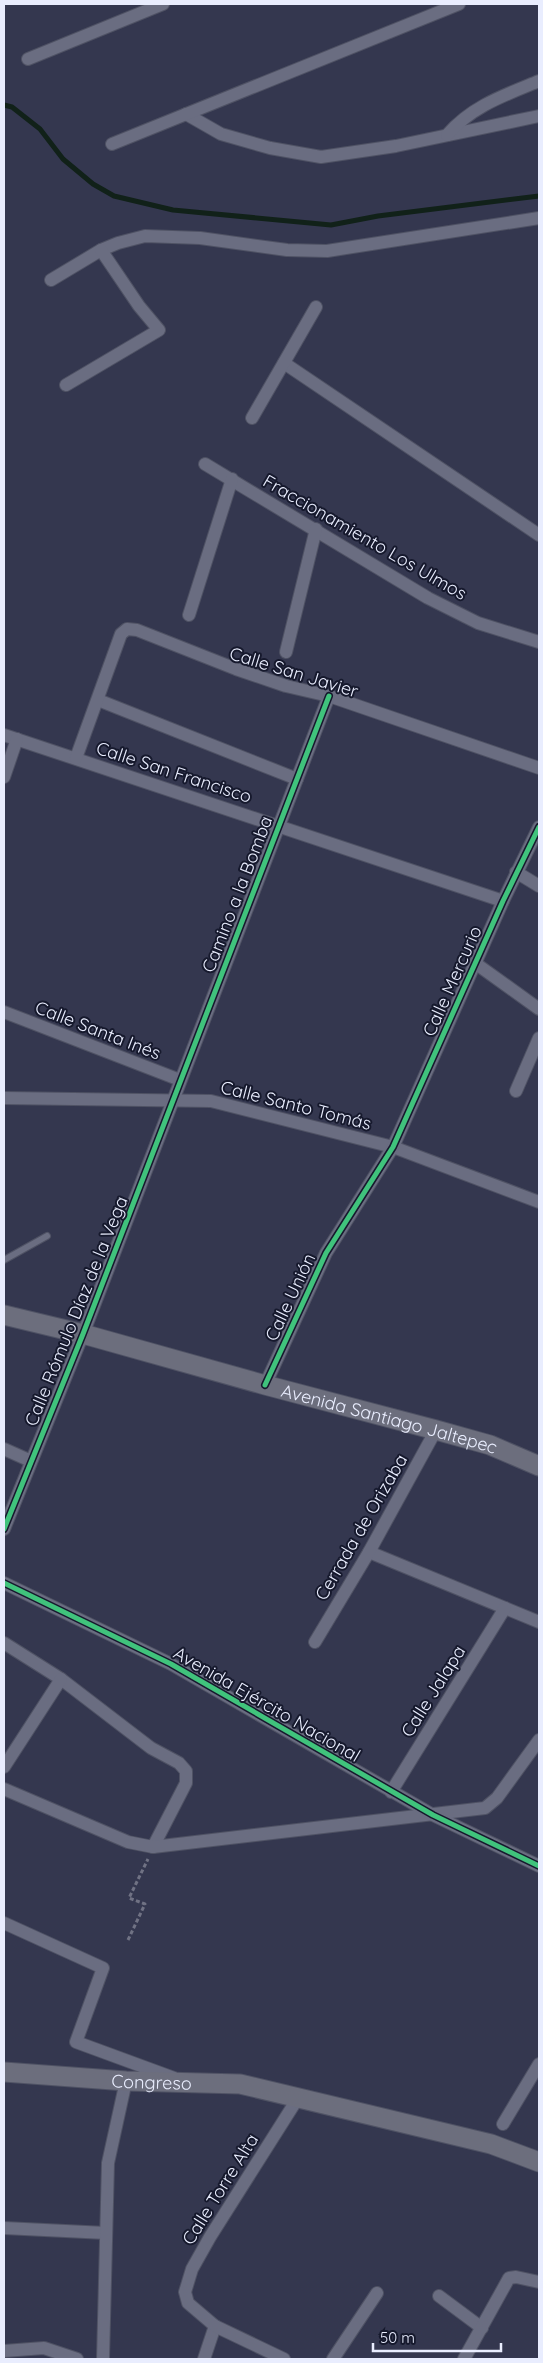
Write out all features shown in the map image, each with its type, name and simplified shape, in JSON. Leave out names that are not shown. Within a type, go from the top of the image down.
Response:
[{"type":"street","points":[[28,58],[164,4]]},
{"type":"street","points":[[112,144],[459,4]]},
{"type":"street","points":[[447,135],[475,109],[539,81]]},
{"type":"street","points":[[186,114],[221,134],[270,148],[321,157],[396,146],[539,116]]},
{"type":"street","points":[[51,280],[102,250],[118,243],[145,236],[200,238],[288,250],[327,251],[539,218]]},
{"type":"street","points":[[66,385],[158,330],[139,306],[102,250]]},
{"type":"street","points":[[252,418],[316,307]]},
{"type":"street","points":[[284,363],[539,535]]},
{"type":"street","name":"Fraccionamiento Los Ulmos","points":[[205,464],[428,598],[478,623],[539,642]]},
{"type":"street","points":[[189,615],[232,480]]},
{"type":"street","points":[[286,652],[316,530]]},
{"type":"street","name":"Calle San Javier","points":[[98,700],[121,634],[127,629],[137,630],[236,669],[277,683],[329,696],[539,768]]},
{"type":"street","name":"Camino a la Bomba","points":[[172,1102],[329,696]]},
{"type":"street","points":[[76,758],[98,700],[297,779]]},
{"type":"street","name":"Calle San Francisco","points":[[4,735],[503,900]]},
{"type":"street","points":[[4,777],[17,739]]},
{"type":"street","name":"Calle Mercurio","points":[[393,1147],[503,900],[539,827]]},
{"type":"street","points":[[516,872],[539,886]]},
{"type":"street","points":[[475,963],[539,1009]]},
{"type":"street","name":"Calle Santa Inés","points":[[4,1012],[180,1080]]},
{"type":"street","points":[[516,1091],[539,1038]]},
{"type":"street","name":"Calle Santo Tomás","points":[[4,1098],[172,1102],[211,1101],[393,1147],[539,1202]]},
{"type":"street","name":"Calle Rómulo Díaz de la Vega","points":[[4,1529],[83,1334],[172,1102]]},
{"type":"street","name":"Calle Unión","points":[[265,1385],[326,1253],[393,1147]]},
{"type":"street","name":"Avenida Santiago Jaltepec","points":[[4,1315],[83,1334],[490,1445],[539,1466]]},
{"type":"street","name":"Cerrada de Orizaba","points":[[315,1642],[369,1552],[436,1430]]},
{"type":"street","points":[[4,1449],[31,1461]]},
{"type":"street","points":[[369,1552],[539,1622]]},
{"type":"street","name":"Avenida Ejército Nacional","points":[[4,1583],[171,1664],[391,1792],[433,1815],[539,1866]]},
{"type":"street","name":"Calle Jalapa","points":[[391,1792],[505,1608]]},
{"type":"street","points":[[4,1643],[61,1679],[151,1748],[179,1763],[186,1771],[186,1783],[153,1847]]},
{"type":"street","points":[[4,1767],[61,1679]]},
{"type":"street","points":[[4,1789],[128,1842],[153,1847],[485,1808],[497,1798],[539,1740]]},
{"type":"street","points":[[4,1923],[103,1968],[76,2042],[183,2081]]},
{"type":"street","points":[[503,2124],[539,2064]]},
{"type":"street","name":"Congreso","points":[[4,2072],[126,2081],[240,2084],[491,2144],[539,2162]]},
{"type":"street","points":[[102,2359],[108,2163],[126,2081]]},
{"type":"street","name":"Calle Torre Alta","points":[[215,2326],[188,2303],[186,2292],[192,2269],[241,2186],[298,2098]]},
{"type":"street","points":[[4,2228],[106,2233]]},
{"type":"street","points":[[464,2359],[509,2278],[516,2277],[539,2282]]},
{"type":"street","points":[[333,2359],[377,2293]]},
{"type":"street","points":[[439,2296],[482,2328]]},
{"type":"street","points":[[204,2359],[215,2326],[284,2359]]},
{"type":"street","points":[[4,2351],[44,2348],[78,2359]]},
{"type":"lane","points":[[4,1260],[47,1236]]},
{"type":"path","points":[[128,1940],[145,1904],[129,1898],[153,1847]]},
{"type":"waterway","points":[[4,105],[12,107],[40,129],[63,159],[93,184],[114,196],[173,210],[331,225],[378,216],[539,196]]},
{"type":"cycle path","points":[[4,1529],[83,1334],[329,696]]},
{"type":"cycle path","points":[[265,1385],[326,1253],[393,1147],[503,901],[539,827]]},
{"type":"cycle path","points":[[4,1583],[171,1664],[433,1815],[539,1866]]}]
